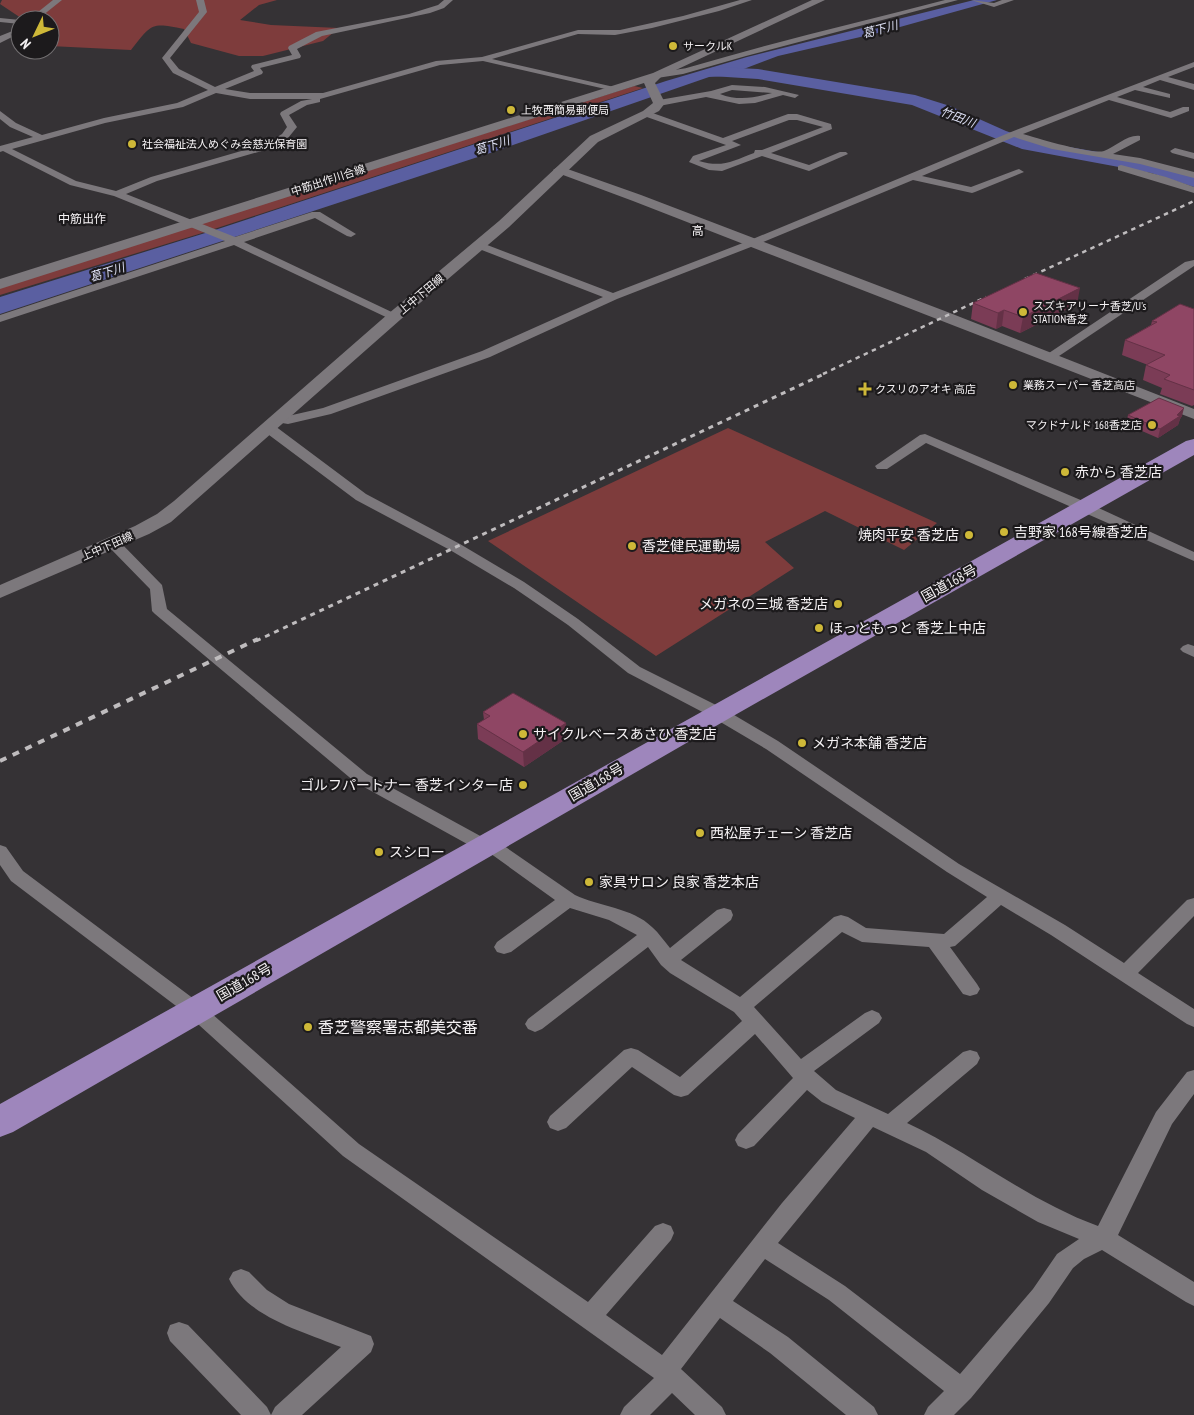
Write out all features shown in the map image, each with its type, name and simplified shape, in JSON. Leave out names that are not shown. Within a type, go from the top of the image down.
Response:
[{"type":"highway","name":"国道168号","points":[[0,1122],[486,844],[1194,446]]},
{"type":"main road","points":[[658,100],[653,79],[820,0]]},
{"type":"main road","name":"中筋出作川合線","points":[[0,284],[197,226],[611,89],[653,79]]},
{"type":"main road","name":"上中下田線","points":[[0,592],[113,543],[164,518],[275,424],[394,316],[504,224],[559,170],[600,134],[653,111],[658,100]]},
{"type":"street","points":[[45,10],[58,0]]},
{"type":"street","points":[[200,0],[203,12],[166,58],[176,71],[214,90],[250,96],[323,96]]},
{"type":"street","points":[[2,148],[104,121],[180,105],[259,72],[255,68],[297,56],[292,48],[318,34],[421,14],[445,6],[449,0]]},
{"type":"street","points":[[117,194],[154,179],[269,146],[285,136],[292,127],[284,114],[323,96],[439,63],[483,59],[578,32],[618,32],[708,13],[748,0]]},
{"type":"street","points":[[653,79],[954,0]]},
{"type":"street","points":[[975,0],[994,5],[1010,0]]},
{"type":"street","points":[[483,59],[611,89]]},
{"type":"street","points":[[275,424],[327,411],[486,354],[613,297],[752,243],[1014,134],[1194,64]]},
{"type":"street","points":[[1161,78],[1194,86]]},
{"type":"street","points":[[1134,87],[1167,96]]},
{"type":"street","points":[[714,94],[729,88],[757,88],[795,96]]},
{"type":"street","points":[[658,100],[679,100],[700,94],[714,94],[745,102],[755,102],[781,93]]},
{"type":"street","points":[[1108,97],[1172,115],[1186,109]]},
{"type":"street","points":[[0,114],[13,125],[42,138]]},
{"type":"street","points":[[647,114],[808,168],[843,154]]},
{"type":"street","points":[[723,141],[788,117],[797,117],[828,126],[827,129],[722,168],[712,168],[694,162],[696,158],[736,145]]},
{"type":"street","points":[[1014,134],[1081,152],[1140,161],[1194,176]]},
{"type":"street","points":[[1103,155],[1136,138]]},
{"type":"street","points":[[1060,147],[1075,140]]},
{"type":"street","points":[[2,148],[74,183],[117,194],[197,226],[394,316]]},
{"type":"street","points":[[1175,151],[1194,156]]},
{"type":"street","points":[[1081,152],[1090,163]]},
{"type":"street","points":[[1180,171],[1194,165]]},
{"type":"street","points":[[1109,166],[1162,178],[1193,190]]},
{"type":"street","points":[[559,170],[637,198],[1194,414]]},
{"type":"street","points":[[914,177],[972,190],[1019,172]]},
{"type":"street","points":[[0,319],[316,214],[351,234]]},
{"type":"street","points":[[478,245],[613,297]]},
{"type":"street","points":[[1048,357],[1189,264],[1194,263]]},
{"type":"street","points":[[275,424],[361,497],[455,547],[519,586],[573,622],[634,670],[718,713],[800,763],[917,844],[1194,1019]]},
{"type":"street","points":[[882,466],[925,438],[1085,507],[1194,558]]},
{"type":"street","points":[[113,543],[157,588],[160,611],[361,778],[486,844],[568,900],[632,922],[649,936],[668,960],[690,977],[741,1007],[756,1021],[802,1075],[829,1096],[934,1146],[990,1183],[1046,1215],[1073,1228],[1103,1238],[1194,1295]]},
{"type":"street","points":[[0,851],[17,876],[194,1010],[351,1150],[590,1317],[668,1374],[713,1415]]},
{"type":"street","points":[[741,1007],[841,922],[862,935],[948,942],[1000,896]]},
{"type":"street","points":[[504,947],[568,900]]},
{"type":"street","points":[[1125,974],[1194,905]]},
{"type":"street","points":[[668,960],[724,915]]},
{"type":"street","points":[[535,1024],[649,936]]},
{"type":"street","points":[[936,942],[970,989]]},
{"type":"street","points":[[746,1140],[802,1075],[872,1018]]},
{"type":"street","points":[[558,1122],[631,1056],[681,1089],[756,1021]]},
{"type":"street","points":[[633,1415],[668,1374],[718,1303],[790,1210],[880,1121],[970,1058]]},
{"type":"street","points":[[937,1415],[962,1390],[1041,1296],[1065,1261],[1076,1252],[1103,1238],[1112,1224],[1136,1171],[1164,1118],[1194,1078]]},
{"type":"street","points":[[590,1317],[663,1233]]},
{"type":"street","points":[[762,1244],[838,1293],[962,1390]]},
{"type":"street","points":[[241,1279],[259,1296],[281,1312],[362,1344],[284,1415]]},
{"type":"street","points":[[718,1303],[779,1345],[865,1415]]},
{"type":"street","points":[[179,1333],[258,1415]]},
{"type":"shaded area","points":[[2,0],[277,0],[259,5],[240,20],[271,25],[339,28],[323,41],[263,56],[239,56],[191,43],[184,29],[164,26],[153,27],[148,30],[131,50],[60,46],[60,10],[10,11],[0,4]]},
{"type":"shaded area","points":[[634,86],[643,88],[202,233],[0,295],[0,287]]},
{"type":"shaded area","name":"香芝健民運動場","points":[[728,428],[937,523],[904,550],[825,511],[765,542],[794,568],[656,656],[488,541]]},
{"type":"water","name":"葛下川","points":[[974,0],[997,0],[882,32],[778,56],[741,70],[742,75],[709,77],[490,153],[0,314],[0,297],[218,229],[666,81],[747,57]]},
{"type":"building","points":[[1036,273],[1080,288],[1023,317],[1004,310],[998,313],[973,303]]},
{"type":"building","points":[[1180,304],[1194,309],[1194,390],[1164,379],[1170,375],[1146,365],[1165,355],[1125,340],[1157,322],[1152,321]]},
{"type":"building","points":[[1159,398],[1184,408],[1177,415],[1180,416],[1160,429],[1128,415]]},
{"type":"building","points":[[513,693],[566,723],[523,752],[477,724],[490,716],[483,712]]},
{"type":"waterway","name":"竹田川","points":[[717,72],[758,74],[915,100],[1029,145],[1154,168],[1194,181]]},
{"type":"railway","points":[[1025,279],[1194,201]]},
{"type":"railway","points":[[823,374],[986,297]]},
{"type":"railway","points":[[256,641],[826,373]]},
{"type":"railway","points":[[0,761],[258,639]]},
{"type":"place","name":"サークルK","points":[[673,46]]},
{"type":"place","name":"上牧西簡易郵便局","points":[[511,110]]},
{"type":"place","name":"社会福祉法人めぐみ会慈光保育園","points":[[132,144]]},
{"type":"place","name":"スズキアリーナ香芝/U's STATION香芝","points":[[1023,312]]},
{"type":"place","name":"業務スーパー 香芝高店","points":[[1013,385]]},
{"type":"place","name":"クスリのアオキ 高店","points":[[865,389]]},
{"type":"place","name":"マクドナルド 168香芝店","points":[[1152,425]]},
{"type":"place","name":"赤から 香芝店","points":[[1065,472]]},
{"type":"place","name":"吉野家 168号線香芝店","points":[[1004,532]]},
{"type":"place","name":"焼肉平安 香芝店","points":[[969,535]]},
{"type":"place","name":"香芝健民運動場","points":[[632,546]]},
{"type":"place","name":"メガネの三城 香芝店","points":[[838,604]]},
{"type":"place","name":"ほっともっと 香芝上中店","points":[[819,628]]},
{"type":"place","name":"サイクルベースあさひ 香芝店","points":[[523,734]]},
{"type":"place","name":"メガネ本舗 香芝店","points":[[802,743]]},
{"type":"place","name":"ゴルフパートナー 香芝インター店","points":[[523,785]]},
{"type":"place","name":"西松屋チェーン 香芝店","points":[[700,833]]},
{"type":"place","name":"スシロー","points":[[379,852]]},
{"type":"place","name":"家具サロン 良家 香芝本店","points":[[589,882]]},
{"type":"place","name":"香芝警察署志都美交番","points":[[308,1027]]},
{"type":"district","name":"中筋出作","points":[[82,218]]},
{"type":"district","name":"高","points":[[698,230]]}]
